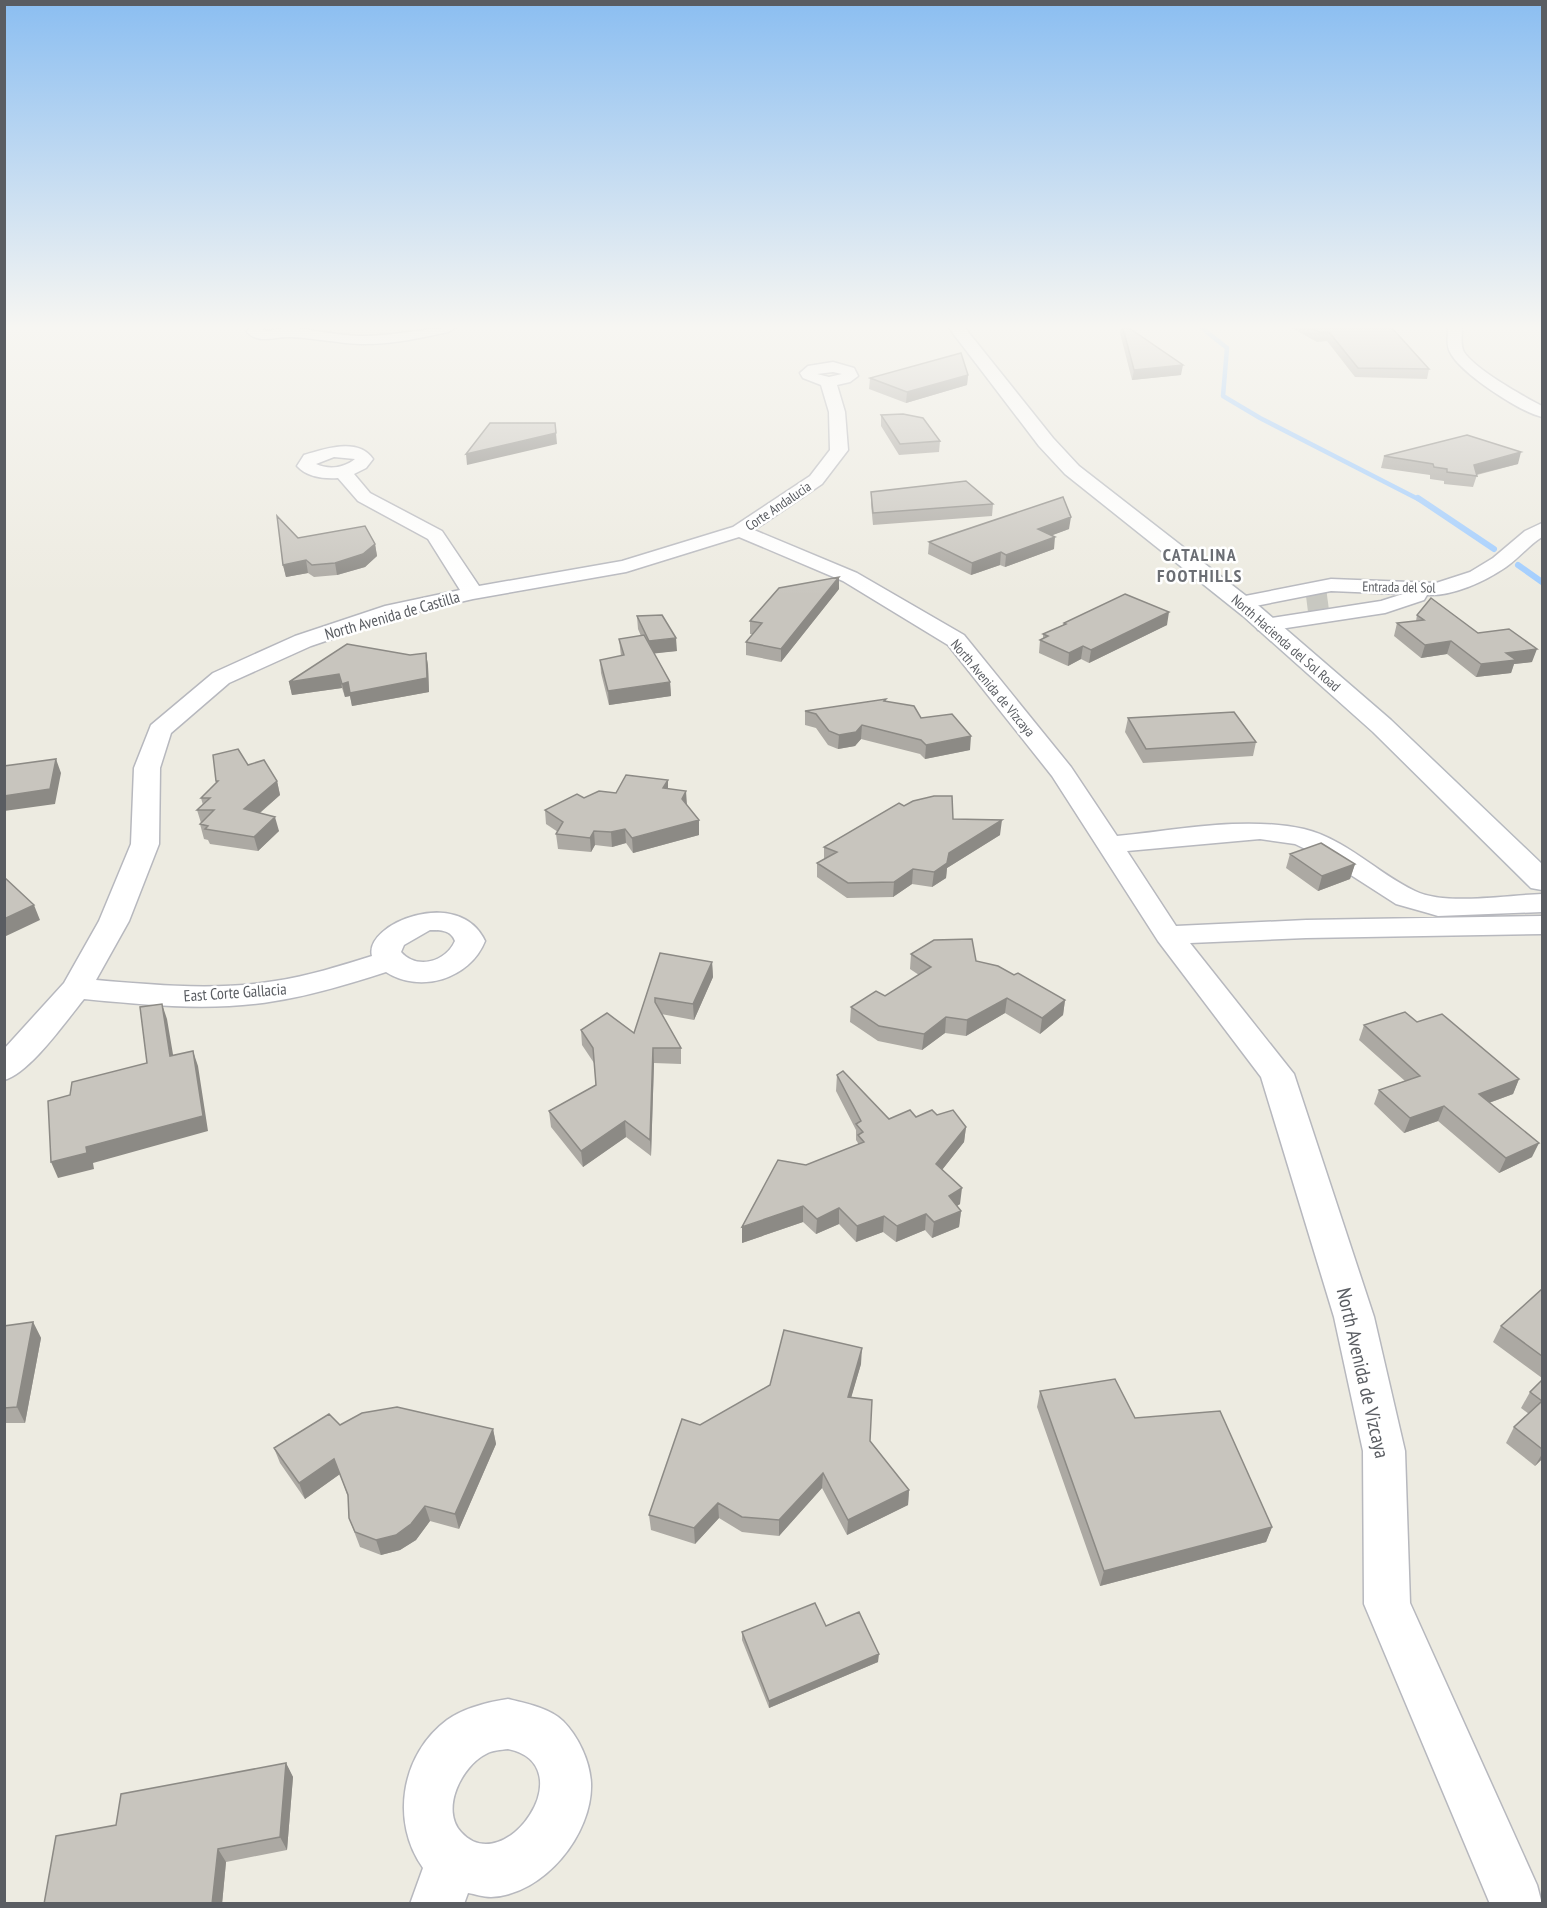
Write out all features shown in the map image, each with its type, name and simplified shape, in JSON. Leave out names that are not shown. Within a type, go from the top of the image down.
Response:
[{"type":"street","name":"Corte Andalucia","points":[[740,531],[816,480],[839,450],[837,417]]},
{"type":"street","name":"North Hacienda del Sol Road","points":[[1027,417],[1072,470],[1253,614],[1382,726],[1542,881]]},
{"type":"street","points":[[342,471],[364,497],[435,534],[473,593]]},
{"type":"street","name":"Entrada del Sol","points":[[1253,614],[1331,585],[1437,589],[1477,576],[1500,562],[1542,529]]},
{"type":"street","name":"North Avenida de Castilla","points":[[4,1069],[38,1034],[76,988],[114,921],[146,844],[147,768],[160,730],[221,678],[303,641],[393,611],[473,593],[626,566],[740,531]]},
{"type":"street","name":"North Avenida de Vizcaya","points":[[740,531],[850,576],[956,640],[1062,772],[1168,935],[1277,1074],[1354,1317],[1384,1451],[1387,1604],[1518,1904]]},
{"type":"street","points":[[1253,614],[1385,607],[1437,589]]},
{"type":"street","points":[[1330,601],[1437,589]]},
{"type":"street","points":[[1253,614],[1307,604]]},
{"type":"street","points":[[1109,845],[1260,831],[1302,837],[1336,853],[1406,898],[1438,907],[1542,903]]},
{"type":"street","points":[[1168,935],[1306,929],[1542,925]]},
{"type":"street","name":"East Corte Gallacia","points":[[76,988],[184,997],[255,993],[302,987],[391,960]]},
{"type":"building","points":[[882,417],[923,418],[940,441],[900,444]]},
{"type":"building","points":[[490,423],[555,423],[556,433],[466,454]]},
{"type":"building","points":[[1467,435],[1521,452],[1474,465],[1477,476],[1447,472],[1447,469],[1434,467],[1433,464],[1384,456]]},
{"type":"building","points":[[966,481],[993,504],[873,513],[871,492]]},
{"type":"building","points":[[1063,497],[1071,517],[1038,529],[1055,537],[1006,555],[1001,552],[972,563],[929,542]]},
{"type":"building","points":[[277,516],[298,538],[365,526],[375,544],[363,554],[335,563],[312,565],[306,560],[283,565]]},
{"type":"building","points":[[839,577],[781,649],[746,642],[762,623],[750,621],[779,588]]},
{"type":"building","points":[[1125,594],[1169,612],[1091,650],[1083,646],[1069,653],[1040,640],[1048,636],[1043,634]]},
{"type":"building","points":[[1431,598],[1478,633],[1509,629],[1537,649],[1506,653],[1516,660],[1481,664],[1451,641],[1425,645],[1397,623],[1424,620],[1417,615]]},
{"type":"building","points":[[662,615],[676,638],[649,641],[637,616]]},
{"type":"building","points":[[644,635],[670,682],[608,691],[600,660],[624,655],[619,639]]},
{"type":"building","points":[[347,644],[410,655],[426,653],[427,678],[350,693],[348,682],[342,684],[339,674],[289,682]]},
{"type":"building","points":[[886,699],[884,701],[914,706],[921,718],[952,714],[971,736],[926,745],[921,740],[862,725],[856,732],[839,735],[829,731],[816,714],[805,711]]},
{"type":"building","points":[[1234,712],[1256,742],[1146,749],[1128,718]]},
{"type":"building","points":[[238,749],[248,765],[264,760],[277,781],[244,809],[275,817],[254,837],[205,829],[208,826],[200,824],[214,810],[197,810],[210,798],[201,798],[218,781],[216,781],[213,755]]},
{"type":"building","points":[[56,759],[50,789],[4,796],[4,766]]},
{"type":"building","points":[[626,775],[668,780],[663,788],[686,791],[682,799],[699,820],[632,838],[625,829],[611,832],[594,831],[590,838],[556,834],[563,822],[545,810],[577,794],[584,798],[599,791],[616,793]]},
{"type":"building","points":[[934,796],[952,796],[953,819],[1002,820],[949,853],[947,863],[934,872],[913,869],[894,882],[848,883],[817,863],[837,852],[824,847],[899,803],[904,806],[913,801]]},
{"type":"building","points":[[1321,843],[1355,864],[1322,876],[1290,854]]},
{"type":"building","points":[[4,877],[34,905],[4,919]]},
{"type":"building","points":[[972,939],[976,961],[998,966],[1014,975],[1018,973],[1065,1000],[1042,1018],[1007,998],[967,1020],[946,1017],[924,1034],[879,1026],[851,1007],[876,991],[885,996],[931,967],[911,954],[934,940]]},
{"type":"building","points":[[660,953],[712,962],[693,1004],[655,998],[655,1002],[681,1048],[653,1048],[650,1140],[625,1121],[581,1151],[549,1111],[596,1085],[593,1048],[581,1030],[607,1013],[634,1033]]},
{"type":"building","points":[[162,1004],[170,1056],[193,1051],[203,1116],[86,1147],[87,1153],[51,1162],[48,1101],[70,1095],[72,1082],[147,1063],[140,1007]]},
{"type":"building","points":[[1405,1012],[1417,1022],[1442,1014],[1519,1079],[1479,1094],[1539,1143],[1506,1158],[1444,1106],[1410,1118],[1379,1090],[1420,1076],[1364,1025]]},
{"type":"building","points":[[843,1071],[889,1119],[910,1110],[916,1117],[932,1110],[937,1115],[953,1110],[966,1127],[936,1164],[962,1188],[949,1196],[961,1211],[934,1222],[926,1214],[897,1226],[884,1216],[857,1226],[839,1208],[817,1219],[803,1206],[742,1227],[778,1160],[806,1165],[864,1142],[858,1135],[863,1132],[856,1124],[861,1121],[837,1075]]},
{"type":"building","points":[[1542,1289],[1542,1356],[1501,1326]]},
{"type":"building","points":[[33,1322],[17,1407],[4,1408],[4,1326]]},
{"type":"building","points":[[784,1330],[862,1348],[848,1397],[872,1400],[870,1441],[909,1490],[848,1520],[823,1473],[779,1520],[742,1517],[718,1503],[694,1528],[649,1515],[682,1419],[700,1425],[770,1385]]},
{"type":"building","points":[[1115,1379],[1135,1418],[1220,1411],[1272,1527],[1104,1571],[1040,1391]]},
{"type":"building","points":[[1542,1380],[1542,1401],[1530,1392]]},
{"type":"building","points":[[1542,1401],[1542,1449],[1514,1427]]},
{"type":"building","points":[[397,1407],[493,1429],[455,1514],[425,1506],[411,1524],[396,1535],[376,1540],[355,1532],[349,1518],[348,1495],[334,1459],[299,1483],[274,1448],[329,1414],[340,1425],[362,1413]]},
{"type":"building","points":[[815,1603],[826,1626],[859,1612],[879,1654],[769,1701],[742,1632]]},
{"type":"building","points":[[286,1763],[280,1837],[218,1849],[212,1904],[44,1904],[56,1836],[116,1825],[121,1794]]},
{"type":"waterway","points":[[1258,417],[1420,500]]},
{"type":"waterway","points":[[1418,498],[1494,549]]},
{"type":"waterway","points":[[1518,565],[1542,582]]},
{"type":"tunnel","points":[[1307,604],[1330,601]]},
{"type":"district","name":"CATALINA FOOTHILLS","points":[[1200,564]]}]
